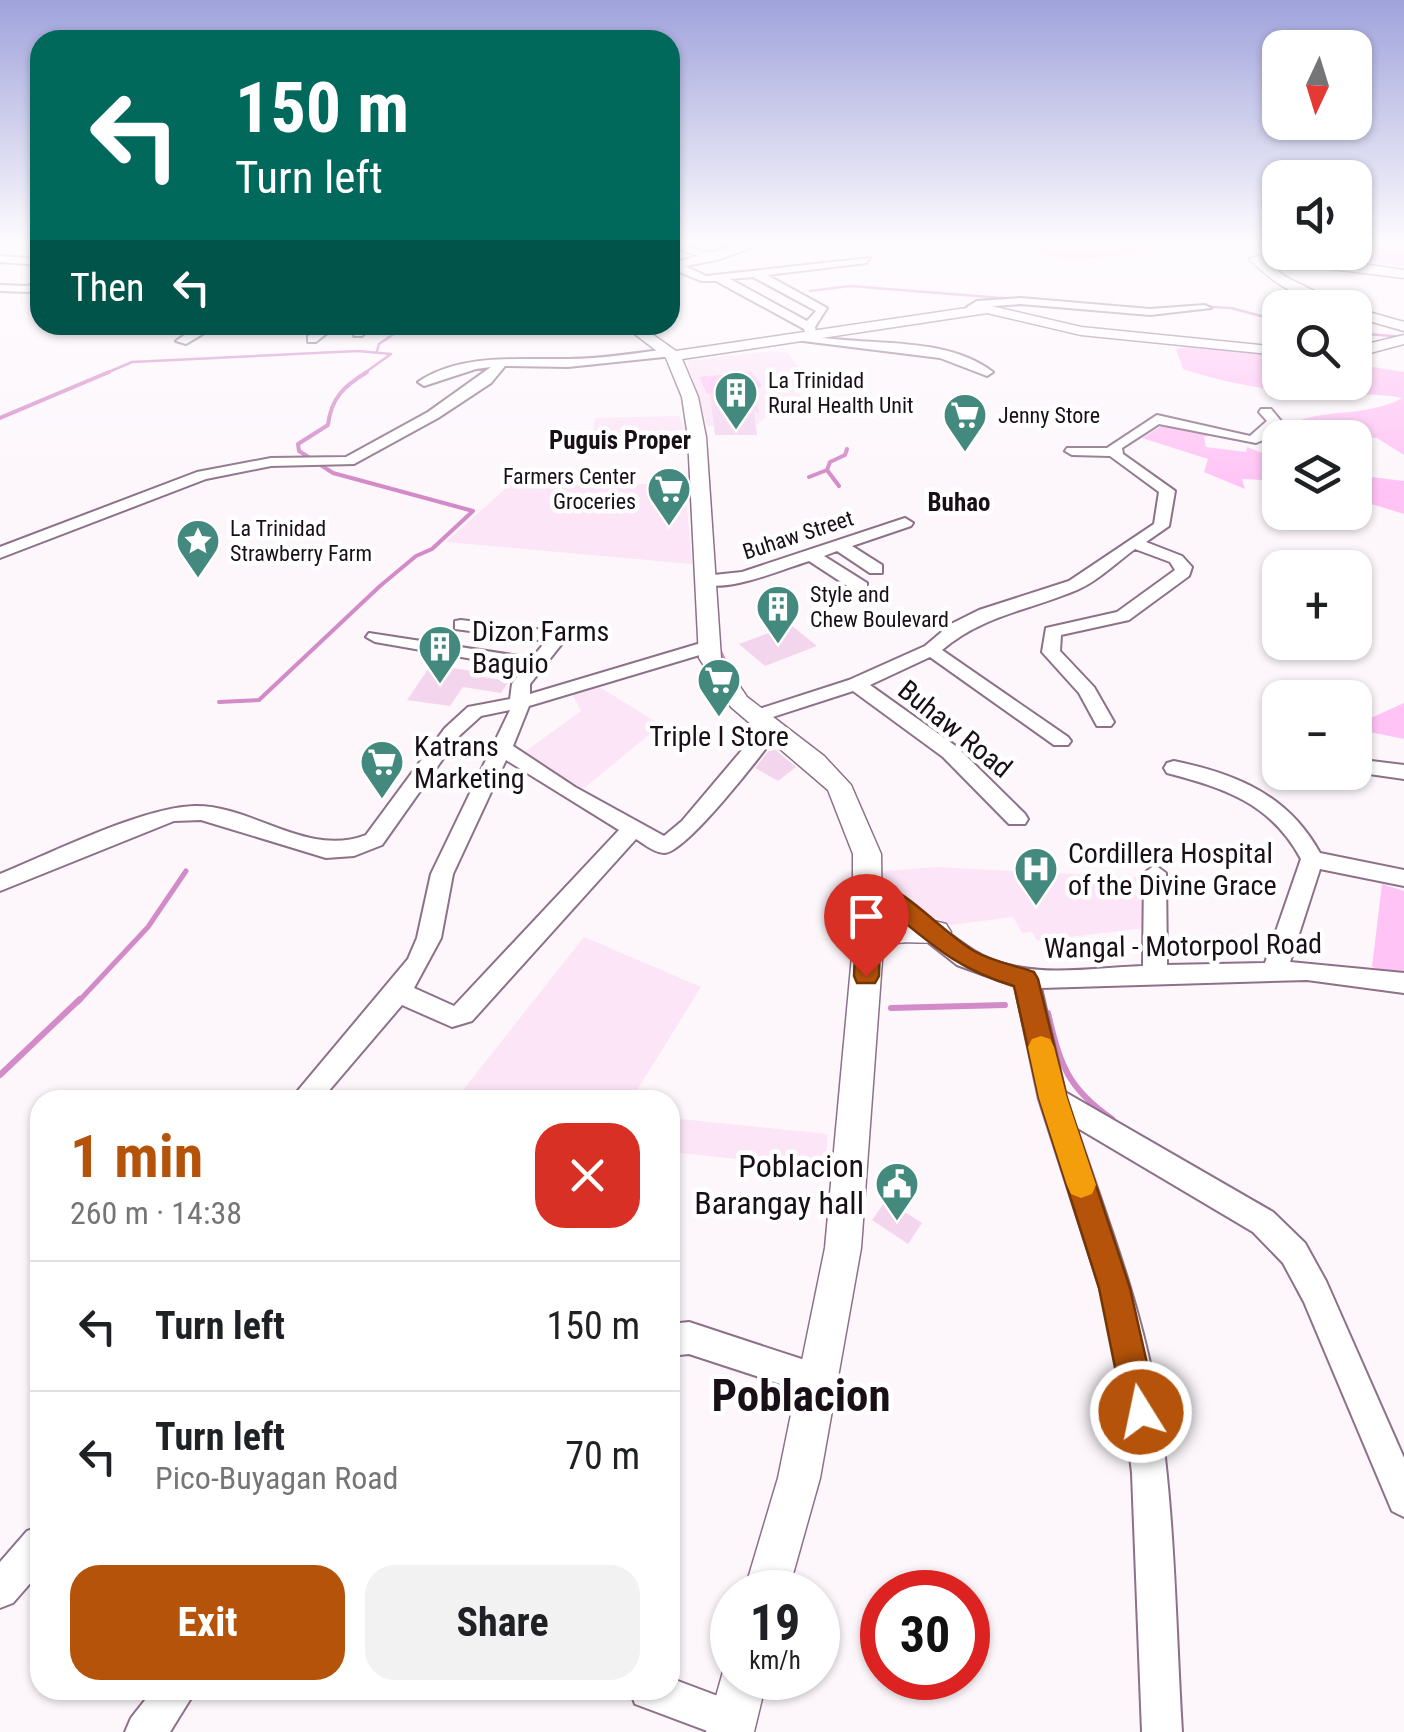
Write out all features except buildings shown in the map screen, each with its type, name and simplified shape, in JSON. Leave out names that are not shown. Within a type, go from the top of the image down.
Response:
[{"type":"main road","points":[[671,354],[881,323]]},
{"type":"main road","points":[[1050,323],[1080,331],[1262,350]]},
{"type":"main road","points":[[644,335],[671,354],[686,384],[697,433],[711,581],[707,647],[734,694],[815,762],[844,792],[866,854],[870,888],[843,1248],[799,1478],[772,1570]]},
{"type":"main road","points":[[1372,347],[1404,339]]},
{"type":"main road","points":[[868,941],[900,928],[936,932]]},
{"type":"street","points":[[791,323],[847,347],[940,352],[986,372]]},
{"type":"street","points":[[807,333],[815,323]]},
{"type":"street","points":[[182,342],[193,335]]},
{"type":"street","points":[[312,338],[316,335]]},
{"type":"street","points":[[424,382],[469,366],[536,360],[564,364],[671,354]]},
{"type":"street","points":[[0,553],[202,475],[271,462],[349,461],[433,415],[486,380],[500,366]]},
{"type":"street","points":[[1114,452],[1116,445],[1156,419],[1250,440],[1262,435],[1274,420],[1266,412]]},
{"type":"street","points":[[501,748],[632,830],[662,846],[668,845],[690,826],[764,722],[931,650],[957,628],[984,614],[1086,580],[1133,542],[1161,526],[1167,490],[1114,452],[1072,451]]},
{"type":"street","name":"Buhaw Street","points":[[711,581],[812,555],[905,523]]},
{"type":"street","points":[[1104,722],[1087,691],[1051,652],[1049,640],[1052,632],[1133,611],[1183,572],[1176,559],[1133,542]]},
{"type":"street","points":[[839,546],[876,569]]},
{"type":"street","points":[[812,555],[861,587]]},
{"type":"street","points":[[313,1090],[398,992],[429,938],[442,874],[523,702],[521,684],[555,641],[554,636],[461,624]]},
{"type":"street","points":[[375,637],[535,664]]},
{"type":"street","points":[[0,883],[171,814],[202,813],[326,850],[354,848],[374,840],[466,718],[486,706],[523,702],[707,647]]},
{"type":"street","points":[[931,650],[1061,741]]},
{"type":"street","name":"Buhaw Road","points":[[856,684],[950,752],[1017,819]]},
{"type":"street","points":[[1174,768],[1217,775],[1258,795],[1298,831],[1312,860],[1274,972]]},
{"type":"street","points":[[1372,768],[1404,772]]},
{"type":"street","points":[[398,992],[452,1018],[463,1014],[632,830]]},
{"type":"street","points":[[1312,860],[1404,878]]},
{"type":"street","points":[[1155,873],[1158,901],[1151,951],[1157,976]]},
{"type":"street","name":"Wangal - Motorpool Road","points":[[870,888],[936,932],[963,956],[985,968],[1026,979],[1274,972],[1366,976],[1404,983]]},
{"type":"street","points":[[1026,979],[1053,1098],[1114,1288],[1137,1381],[1149,1473],[1162,1732]]},
{"type":"street","points":[[1053,1098],[1263,1222],[1294,1253],[1315,1292],[1404,1499]]},
{"type":"street","points":[[680,1339],[688,1338],[817,1380]]},
{"type":"street","points":[[0,1590],[30,1556]]},
{"type":"street","points":[[680,1697],[735,1710]]},
{"type":"street","points":[[145,1732],[169,1700]]},
{"type":"shaded area","points":[[1200,344],[1262,353],[1262,388],[1183,369],[1176,349]]},
{"type":"shaded area","points":[[773,351],[788,353],[808,379],[799,393],[807,406],[772,411],[757,425],[707,426],[687,361]]},
{"type":"shaded area","points":[[1372,367],[1404,372],[1404,455],[1372,437],[1372,420],[1301,420],[1375,408],[1402,398],[1372,395]]},
{"type":"shaded area","points":[[751,372],[762,386],[749,393],[707,394],[699,377]]},
{"type":"shaded area","points":[[679,416],[685,430],[592,437],[595,418]]},
{"type":"shaded area","points":[[1163,425],[1210,435],[1204,437],[1206,447],[1246,452],[1247,447],[1262,453],[1262,480],[1242,479],[1245,489],[1204,472],[1208,459],[1142,438]]},
{"type":"shaded area","points":[[1372,477],[1404,481],[1404,514],[1372,504]]},
{"type":"shaded area","points":[[514,481],[685,485],[692,564],[446,542]]},
{"type":"shaded area","points":[[598,686],[661,725],[583,789],[523,753],[581,711],[572,694]]},
{"type":"shaded area","points":[[1404,703],[1404,739],[1372,732],[1372,717]]},
{"type":"shaded area","name":"Cordillera Hospital of the Divine Grace","points":[[936,867],[1150,878],[1145,928],[1037,941],[1032,932],[1022,933],[1013,917],[951,925],[932,917],[882,875],[886,871]]},
{"type":"shaded area","points":[[1382,884],[1404,891],[1404,977],[1372,967]]},
{"type":"shaded area","points":[[584,937],[701,987],[637,1090],[463,1090]]},
{"type":"shaded area","points":[[680,1119],[828,1134],[825,1168],[680,1153]]},
{"type":"waterway","points":[[1372,334],[1404,337]]},
{"type":"waterway","points":[[377,351],[379,344],[392,335]]},
{"type":"waterway","points":[[104,374],[132,362],[358,351],[391,354],[363,374]]},
{"type":"waterway","points":[[0,418],[109,372]]},
{"type":"waterway","points":[[219,702],[259,700],[380,586],[416,556],[432,549],[473,511],[333,473],[299,451],[298,444],[328,425],[340,394],[367,372]]},
{"type":"waterway","points":[[827,470],[830,462],[845,455],[847,449]]},
{"type":"waterway","points":[[809,477],[827,470]]},
{"type":"waterway","points":[[827,470],[839,486]]},
{"type":"waterway","points":[[720,651],[732,677]]},
{"type":"waterway","points":[[78,1002],[148,927],[186,871]]},
{"type":"waterway","points":[[0,1075],[80,999]]},
{"type":"waterway","points":[[891,1008],[1005,1005]]},
{"type":"waterway","points":[[1048,1013],[1068,1074],[1085,1097],[1112,1119]]},
{"type":"slow traffic","points":[[1041,1047],[1081,1185]]},
{"type":"place","name":"La Trinidad Rural Health Unit","points":[[736,431]]},
{"type":"place","name":"Jenny Store","points":[[965,453]]},
{"type":"place","name":"Farmers Center Groceries","points":[[669,527]]},
{"type":"place","name":"La Trinidad Strawberry Farm","points":[[198,579]]},
{"type":"place","name":"Style and Chew Boulevard","points":[[778,645]]},
{"type":"place","name":"Dizon Farms Baguio","points":[[440,685]]},
{"type":"place","name":"Triple I Store","points":[[719,718]]},
{"type":"place","name":"Katrans Marketing","points":[[382,800]]},
{"type":"place","name":"Cordillera Hospital of the Divine Grace","points":[[1036,907]]},
{"type":"place","name":"Poblacion Barangay hall","points":[[897,1222]]},
{"type":"district","name":"Puguis Proper","points":[[620,440]]},
{"type":"district","name":"Buhao","points":[[959,502]]},
{"type":"district","name":"Poblacion","points":[[801,1395]]},
{"type":"route","points":[[866,976],[870,888],[936,932],[963,956],[985,968],[1026,979],[1053,1098],[1114,1288],[1141,1412]]}]
